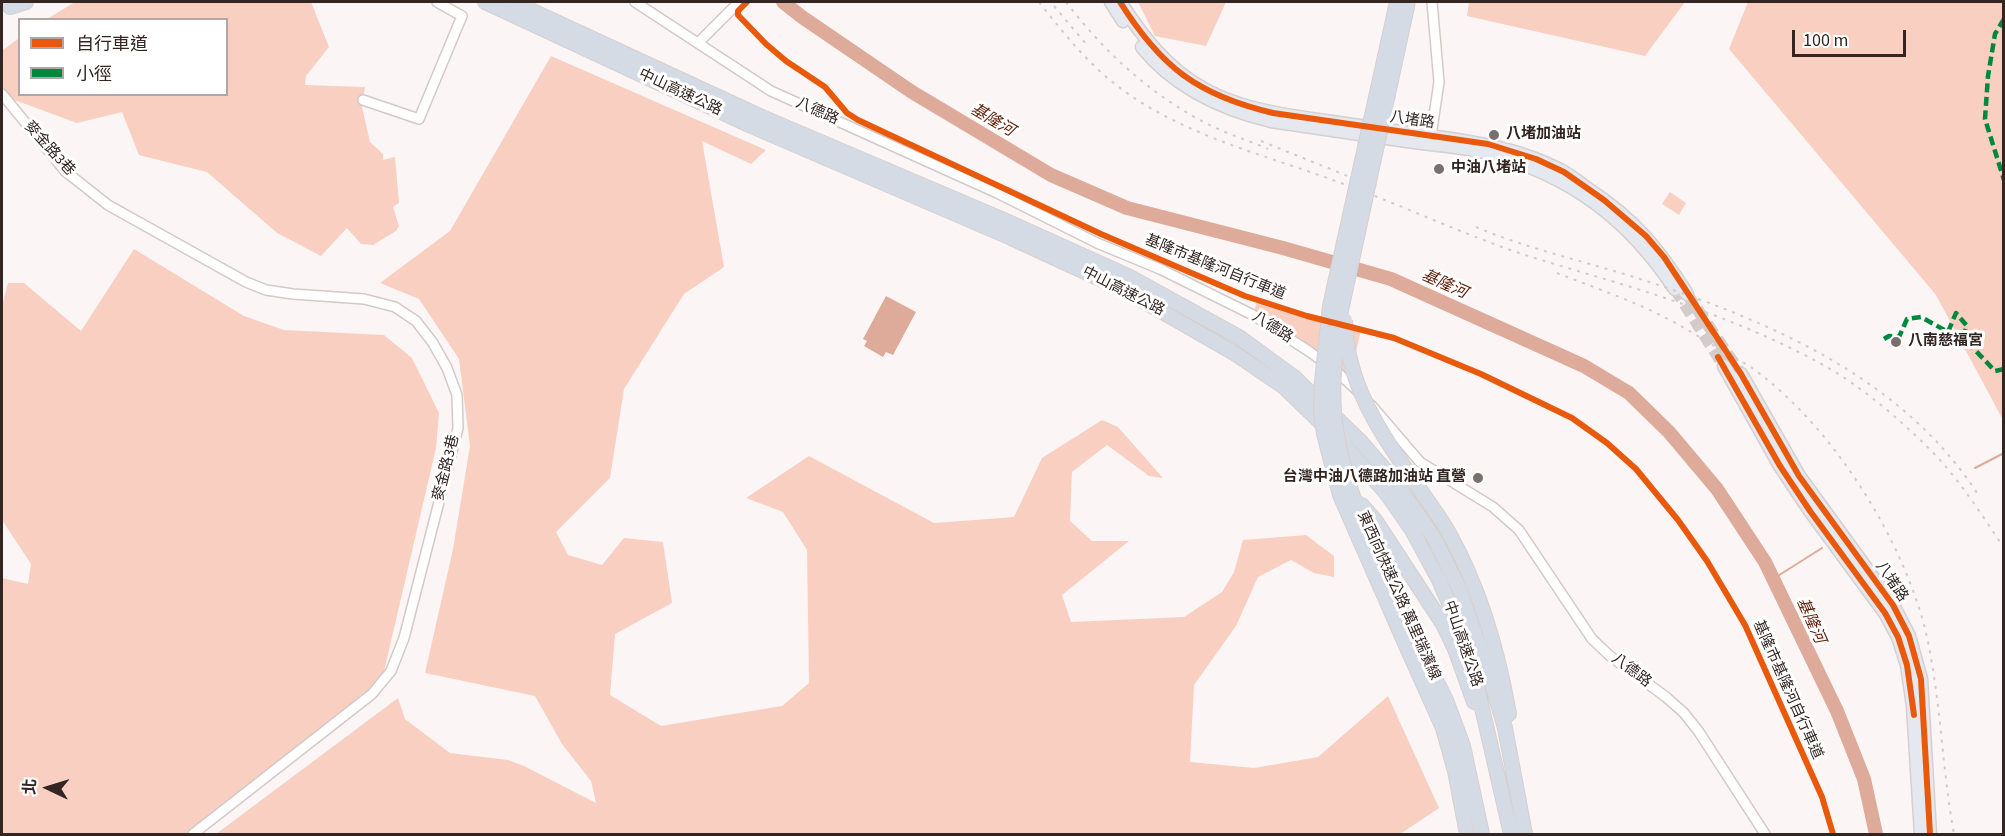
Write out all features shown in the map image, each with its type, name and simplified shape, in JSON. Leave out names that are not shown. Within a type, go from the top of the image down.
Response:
[{"type":"highway","points":[[10,7],[26,2]]},
{"type":"highway","name":"中山高速公路","points":[[485,2],[749,125],[965,218],[1126,291],[1234,353],[1284,387],[1342,443],[1387,494],[1412,530],[1439,580],[1458,624],[1474,673],[1511,834]]},
{"type":"highway","name":"中山高速公路","points":[[513,2],[762,117],[1004,220],[1128,276],[1239,337],[1295,378],[1361,442],[1394,480],[1434,538],[1460,590],[1482,650],[1505,728],[1525,834]]},
{"type":"highway","name":"東西向快速公路 萬里瑞濱線","points":[[1395,2],[1383,69],[1330,306],[1321,410],[1324,434],[1340,495],[1414,648],[1456,724],[1468,762],[1482,834]]},
{"type":"highway","points":[[1403,2],[1327,355],[1326,411],[1329,439],[1338,471],[1345,484],[1375,520],[1443,624],[1455,649],[1473,699],[1494,777],[1508,815]]},
{"type":"highway","name":"東西向快速公路 萬里瑞濱線","points":[[1408,2],[1340,315],[1333,391],[1335,427],[1347,480],[1435,705],[1455,771],[1467,834]]},
{"type":"highway","points":[[1413,2],[1345,315],[1349,352],[1369,413],[1449,533],[1474,582],[1502,672],[1519,769],[1518,793]]},
{"type":"main road","name":"八堵路","points":[[1111,2],[1152,60],[1200,97],[1226,108],[1271,121],[1486,152],[1533,167],[1559,179],[1599,206],[1640,242],[1657,262],[1675,290]]},
{"type":"main road","name":"八堵路","points":[[1120,2],[1142,36],[1158,54],[1204,89],[1229,100],[1273,113],[1488,144],[1536,159],[1564,172],[1604,200],[1646,236],[1664,257],[1687,294]]},
{"type":"main road","name":"八堵路","points":[[1724,366],[1780,466],[1885,613],[1898,637],[1907,665],[1913,706],[1921,834]]},
{"type":"main road","name":"八堵路","points":[[1741,374],[1799,476],[1893,605],[1909,636],[1921,679],[1930,834]]},
{"type":"street","points":[[363,100],[419,119],[462,16],[437,2]]},
{"type":"street","name":"八德路","points":[[635,2],[771,91],[967,179],[1097,243],[1213,294],[1261,320],[1319,358],[1356,389],[1420,462],[1494,507],[1519,530],[1592,639],[1610,656],[1684,713],[1699,732],[1765,834]]},
{"type":"street","points":[[698,43],[739,2]]},
{"type":"street","points":[[1431,136],[1439,82],[1432,2]]},
{"type":"street","name":"麥金路3巷","points":[[2,94],[65,171],[100,198],[246,282],[266,290],[364,299],[395,307],[416,321],[433,343],[447,368],[457,396],[458,428],[404,638],[391,671],[372,694],[193,834]]},
{"type":"shaded area","points":[[75,2],[311,2],[329,47],[306,76],[305,85],[365,87],[362,107],[370,142],[383,154],[383,160],[395,157],[399,203],[393,207],[399,226],[396,231],[373,245],[361,244],[347,228],[321,256],[277,233],[207,172],[139,155],[122,112],[77,123],[9,98],[2,93],[2,51],[18,39],[18,96],[228,96],[228,18],[49,18]]},
{"type":"shaded area","points":[[1138,2],[1226,2],[1206,46],[1155,36]]},
{"type":"shaded area","points":[[1469,2],[1685,2],[1645,56],[1467,16]]},
{"type":"shaded area","points":[[1748,2],[2003,2],[2003,420],[1936,295],[1729,49]]},
{"type":"shaded area","points":[[551,56],[766,150],[751,164],[702,141],[724,267],[684,294],[624,389],[610,478],[556,532],[568,555],[602,565],[624,538],[663,542],[672,603],[615,634],[610,695],[661,726],[782,706],[809,683],[807,550],[783,512],[746,498],[809,456],[934,523],[1014,517],[1042,458],[1102,420],[1118,427],[1163,478],[1149,476],[1107,445],[1072,472],[1070,521],[1092,541],[1129,541],[1062,595],[1071,622],[1184,617],[1222,592],[1234,572],[1243,540],[1306,535],[1334,556],[1334,577],[1314,573],[1291,560],[1258,577],[1236,626],[1194,685],[1190,762],[1254,768],[1318,757],[1388,696],[1439,808],[1400,834],[216,834],[398,698],[405,719],[450,753],[508,760],[596,803],[591,781],[562,744],[535,696],[425,673],[453,549],[470,446],[459,359],[419,299],[380,283],[450,231]]},
{"type":"shaded area","points":[[1670,192],[1686,203],[1679,215],[1662,204]]},
{"type":"shaded area","points":[[134,249],[244,316],[284,330],[384,335],[412,358],[439,413],[436,448],[382,680],[188,834],[2,834],[2,578],[28,584],[31,564],[2,520],[2,306],[8,283],[24,283],[81,331]]},
{"type":"shaded area","points":[[886,296],[916,312],[893,355],[886,352],[883,357],[864,346],[867,341],[863,339]]},
{"type":"shaded area","points":[[1257,302],[1361,330],[1355,356],[1345,379],[1254,311]]},
{"type":"waterway","name":"基隆河","points":[[783,2],[912,92],[1051,175],[1127,208],[1283,248],[1391,279],[1584,366],[1629,393],[1669,432],[1717,489],[1765,562],[1837,711],[1864,779],[1876,834]]},
{"type":"waterway","points":[[1975,468],[2004,453]]},
{"type":"waterway","points":[[1773,579],[1822,548]]},
{"type":"tunnel","points":[[1675,289],[1724,366]]},
{"type":"tunnel","points":[[1687,294],[1741,374]]},
{"type":"railway","points":[[1039,2],[1077,49],[1103,74],[1154,110],[1182,124],[1516,252],[1635,288],[1710,314],[1764,336],[1833,370],[1866,393],[1927,446],[1957,481],[2004,548]]},
{"type":"railway","points":[[1066,2],[1110,53],[1161,96],[1208,124],[1268,149]]},
{"type":"railway","points":[[1054,6],[1087,45]]},
{"type":"railway","points":[[1261,141],[1350,177]]},
{"type":"railway","points":[[1476,227],[1516,242],[1685,294],[1781,333],[1870,384],[1910,416],[1946,452],[1977,493]]},
{"type":"railway","points":[[1557,273],[1653,311],[1749,366],[1782,392],[1837,453],[1883,525],[1902,562],[1916,600],[1932,661],[1954,834]]},
{"type":"marked path","points":[[2004,19],[1995,34],[1988,76],[1985,119],[2004,180]]},
{"type":"marked path","points":[[1884,339],[1889,336],[1899,337],[1907,319],[1921,317],[1948,332],[1956,313],[1967,326],[1964,334],[1974,349],[1995,371],[2004,369]]},
{"type":"cycle path","name":"基隆市基隆河自行車道","points":[[747,2],[738,11],[738,15],[766,44],[786,61],[825,87],[847,113],[858,120],[1101,234],[1245,296],[1307,316],[1394,338],[1481,374],[1572,418],[1607,443],[1636,469],[1678,520],[1707,561],[1745,625],[1822,797],[1833,834]]},
{"type":"cycle path","points":[[1120,2],[1135,25],[1166,61],[1183,75],[1223,97],[1273,113],[1488,144],[1536,159],[1564,172],[1604,200],[1646,236],[1664,257],[1741,374],[1799,476],[1893,605],[1909,636],[1921,679],[1930,834]]},
{"type":"cycle path","points":[[1718,357],[1780,466],[1885,613],[1898,637],[1907,665],[1914,715]]},
{"type":"place","name":"八堵加油站","points":[[1494,135]]},
{"type":"place","name":"中油八堵站","points":[[1439,169]]},
{"type":"place","name":"八南慈福宮","points":[[1896,342]]},
{"type":"place","name":"台灣中油八德路加油站 直營","points":[[1478,478]]}]
